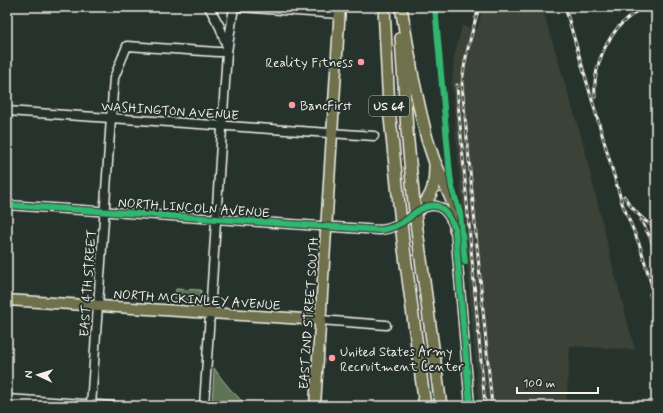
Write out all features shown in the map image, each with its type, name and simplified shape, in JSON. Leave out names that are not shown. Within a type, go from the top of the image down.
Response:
[{"type":"highway","name":"US 64","points":[[384,7],[389,108],[398,204],[425,406]]},
{"type":"highway","name":"US 64","points":[[400,7],[404,86],[413,193],[441,406]]},
{"type":"highway","points":[[400,7],[419,107],[434,160],[453,203],[456,216],[455,229]]},
{"type":"highway","points":[[420,209],[427,202],[433,189],[435,175],[434,160]]},
{"type":"main road","name":"EAST 2ND STREET SOUTH","points":[[315,406],[340,11]]},
{"type":"main road","name":"NORTH MCKINLEY AVENUE","points":[[7,300],[320,320]]},
{"type":"street","points":[[209,7],[220,27],[227,50]]},
{"type":"street","points":[[204,406],[227,50],[234,7]]},
{"type":"street","points":[[240,7],[340,11]]},
{"type":"street","name":"EAST 4TH STREET","points":[[91,405],[114,78],[127,46],[218,52],[227,50]]},
{"type":"street","name":"WASHINGTON AVENUE","points":[[7,111],[374,136]]},
{"type":"street","name":"NORTH LINCOLN AVENUE","points":[[7,205],[380,230],[389,229],[396,226],[420,209]]},
{"type":"street","points":[[420,209],[428,206],[443,209],[451,219],[455,229],[470,406]]},
{"type":"street","name":"NORTH MCKINLEY AVENUE","points":[[320,320],[386,325]]},
{"type":"street","points":[[7,399],[114,406]]},
{"type":"shaded area","points":[[483,7],[542,7],[583,143],[635,350],[570,346],[566,406],[479,406],[452,86],[454,57],[462,26],[477,29]]},
{"type":"green space","points":[[176,289],[201,290],[200,302],[175,301]]},
{"type":"green space","points":[[214,368],[231,390],[249,406],[212,404]]},
{"type":"railway","points":[[479,7],[466,55],[462,85],[492,406]]},
{"type":"railway","points":[[565,7],[622,203],[640,246],[656,300]]},
{"type":"railway","points":[[595,97],[595,80],[599,62],[606,45],[619,27],[642,7]]},
{"type":"railway","points":[[457,85],[485,406]]},
{"type":"railway","points":[[624,196],[638,214],[656,229]]},
{"type":"railway","points":[[641,220],[651,239],[656,256]]},
{"type":"railway","points":[[650,294],[656,314]]},
{"type":"cycle path","points":[[435,7],[450,175],[452,188],[460,213],[465,262]]},
{"type":"cycle path","points":[[7,205],[380,230],[399,225],[417,211],[428,206],[439,207],[447,213],[455,229],[470,406]]},
{"type":"place","name":"Reality Fitness","points":[[361,62]]},
{"type":"place","name":"BancFirst","points":[[292,105]]},
{"type":"place","name":"United States Army Recruitment Center","points":[[332,358]]}]
